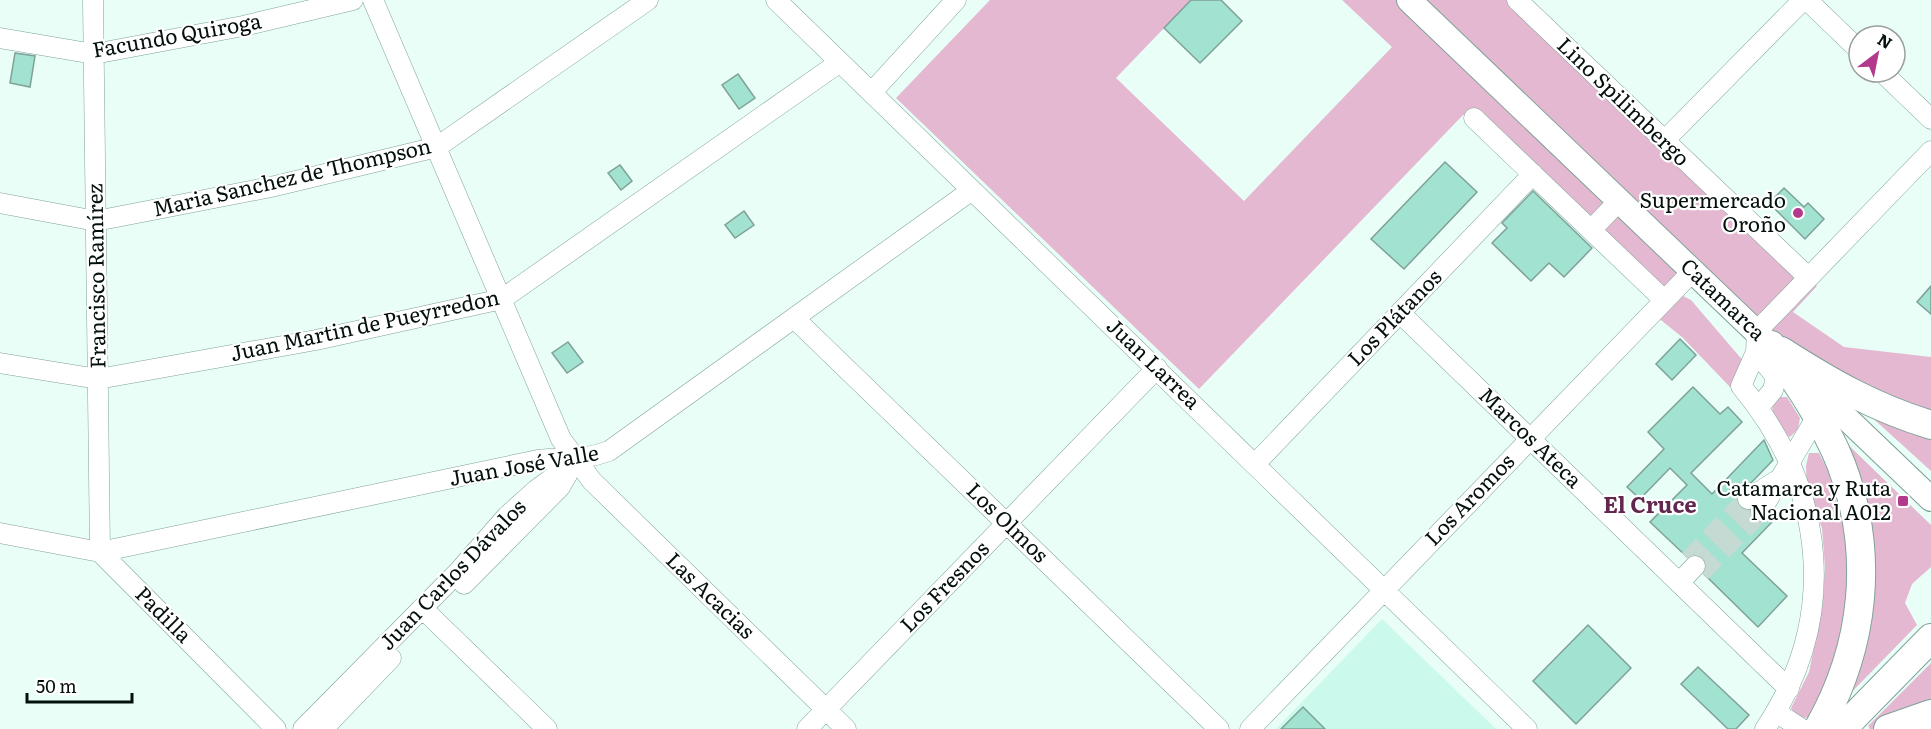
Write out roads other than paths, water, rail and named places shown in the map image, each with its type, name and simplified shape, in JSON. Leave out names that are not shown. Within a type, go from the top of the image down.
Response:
[{"type":"highway","points":[[1761,342],[1799,386],[1822,408],[1853,505],[1862,548],[1862,591],[1856,636],[1832,702],[1818,729]]},
{"type":"highway","points":[[1761,342],[1846,392],[1889,412],[1931,424]]},
{"type":"highway","points":[[1842,729],[1931,638]]},
{"type":"highway","points":[[1888,729],[1931,714]]},
{"type":"main road","name":"Catamarca","points":[[1409,0],[1692,272],[1761,342]]},
{"type":"main road","points":[[1822,408],[1931,498]]},
{"type":"street","name":"Francisco Ramírez","points":[[93,0],[100,552]]},
{"type":"street","name":"Facundo Quiroga","points":[[0,38],[94,54],[243,26],[352,0]]},
{"type":"street","name":"Las Acacias","points":[[374,0],[561,439],[592,481],[846,729]]},
{"type":"street","name":"Maria Sanchez de Thompson","points":[[0,203],[96,221],[271,187],[437,147],[648,0]]},
{"type":"street","name":"Juan Larrea","points":[[776,0],[1256,463],[1527,729]]},
{"type":"street","points":[[872,92],[956,0]]},
{"type":"street","name":"Lino Spilimbergo","points":[[1516,0],[1808,277]]},
{"type":"street","points":[[1664,141],[1805,0],[1847,39]]},
{"type":"street","name":"Juan Martin de Pueyrredon","points":[[0,363],[98,379],[316,340],[502,299],[840,62]]},
{"type":"street","points":[[1895,84],[1931,118]]},
{"type":"street","points":[[1474,118],[1664,300]]},
{"type":"street","points":[[1765,729],[1789,689],[1814,609],[1815,560],[1811,527],[1790,463],[1759,407],[1741,386],[1761,342],[1808,277],[1931,151]]},
{"type":"street","name":"Los Plátanos","points":[[1256,463],[1533,174]]},
{"type":"street","name":"Juan José Valle","points":[[0,533],[100,552],[538,459],[577,460],[609,451],[972,190]]},
{"type":"street","points":[[1591,230],[1618,202]]},
{"type":"street","name":"Los Aromos","points":[[1250,729],[1692,272]]},
{"type":"street","name":"Marcos Ateca","points":[[1400,313],[1530,439],[1691,571],[1789,689]]},
{"type":"street","name":"Los Olmos","points":[[794,318],[1219,729]]},
{"type":"street","points":[[1759,407],[1773,390],[1776,377],[1761,342]]},
{"type":"street","name":"Los Fresnos","points":[[807,729],[1157,368]]},
{"type":"street","points":[[1755,505],[1790,463],[1822,408]]},
{"type":"street","name":"Juan Carlos Dávalos","points":[[303,729],[560,487],[577,460]]},
{"type":"street","name":"Padilla","points":[[100,552],[276,729]]},
{"type":"street","points":[[427,612],[548,729]]},
{"type":"street","name":"Juan Carlos Dávalos","points":[[323,729],[427,612]]},
{"type":"street","points":[[1776,712],[1802,729]]},
{"type":"tunnel","points":[[1689,560],[1748,499]]},
{"type":"tunnel","points":[[1701,572],[1761,511]]},
{"type":"place","name":"Supermercado Oroño","points":[[1798,213]]},
{"type":"place","name":"Catamarca y Ruta Nacional A012","points":[[1903,501]]},
{"type":"district","name":"El Cruce","points":[[1650,505]]}]
